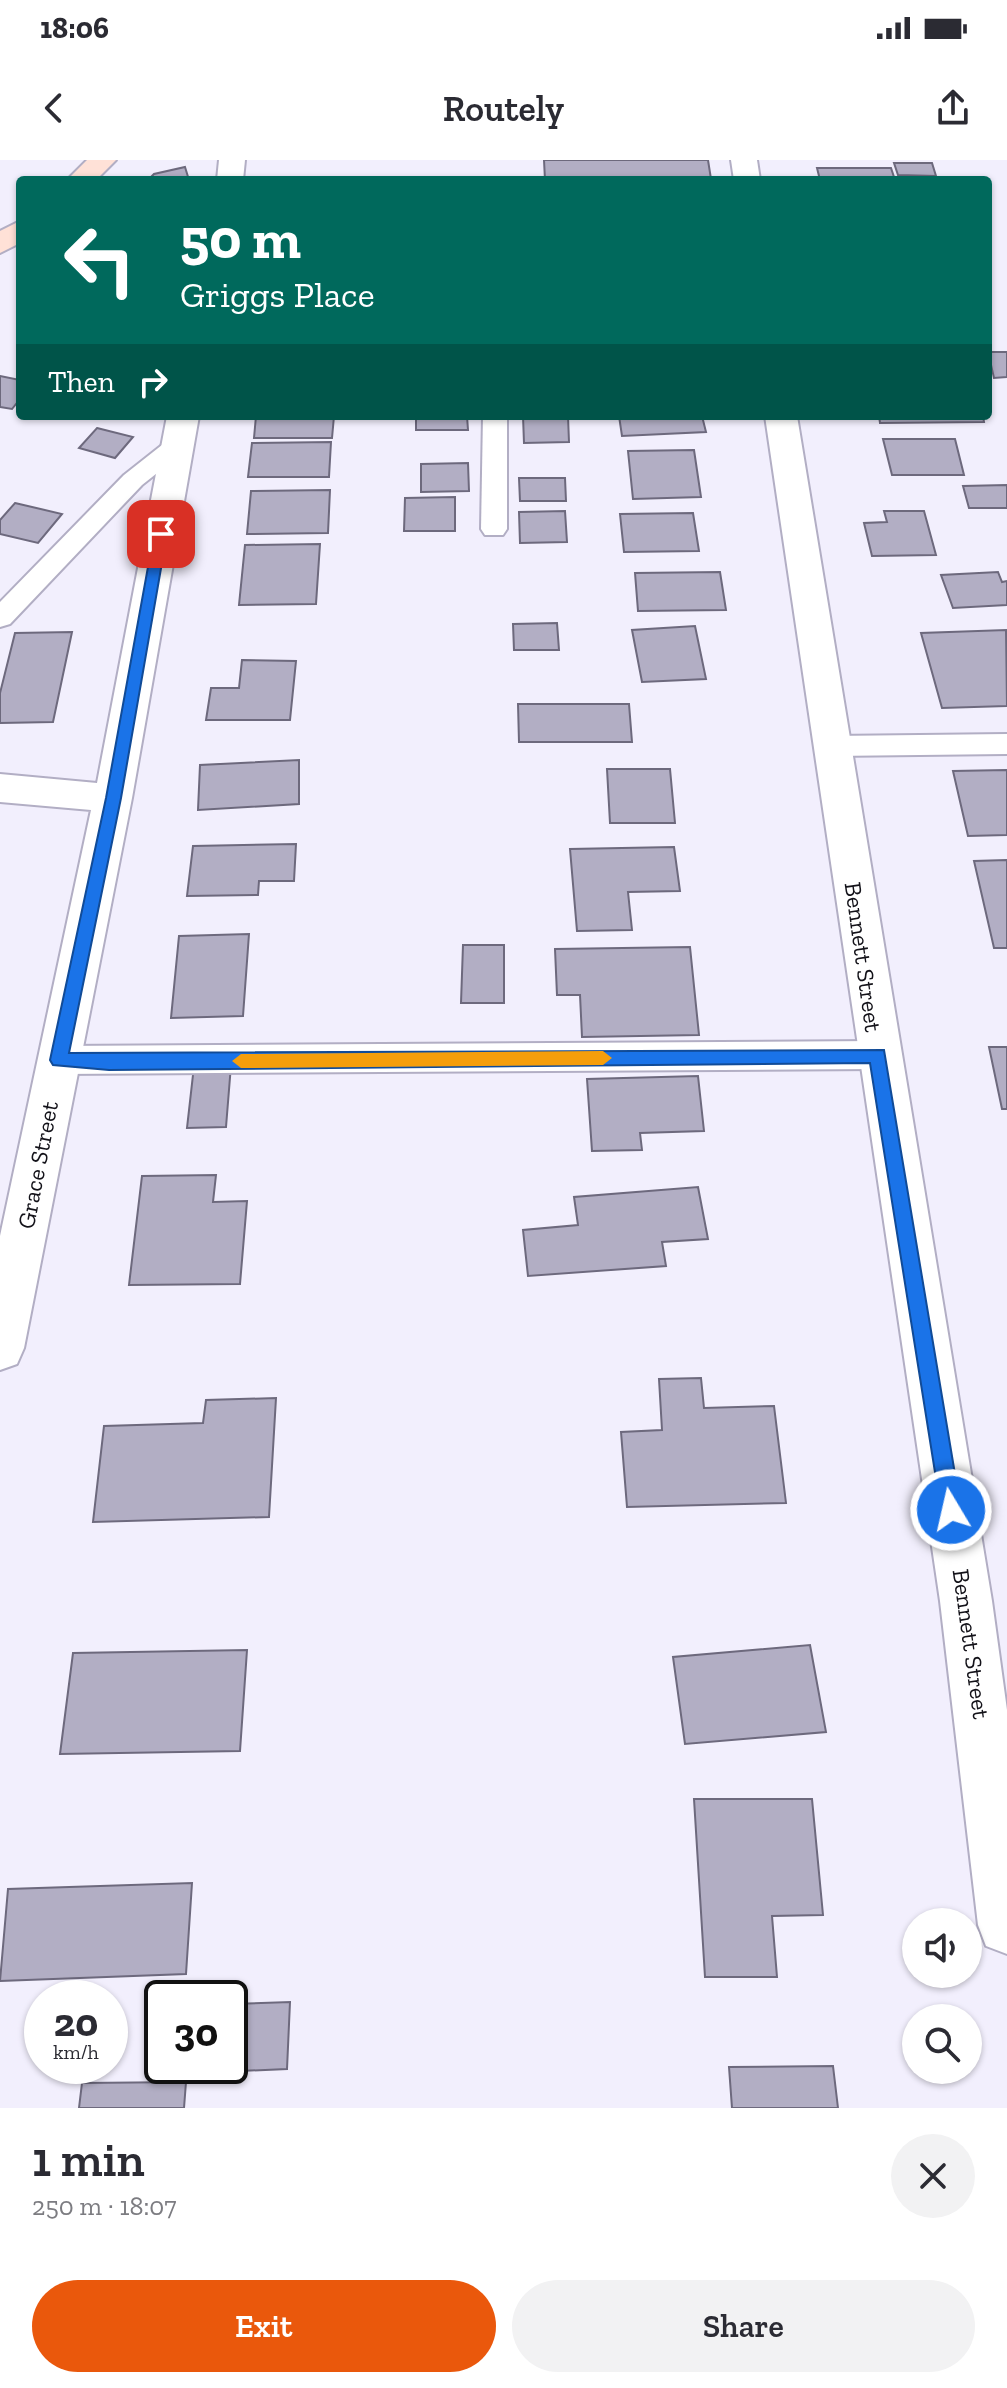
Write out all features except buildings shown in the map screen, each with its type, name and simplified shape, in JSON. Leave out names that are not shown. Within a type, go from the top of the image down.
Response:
[{"type":"main road","points":[[85,176],[103,160]]},
{"type":"main road","points":[[0,245],[16,232]]},
{"type":"street","name":"Bennett Street","points":[[782,420],[878,1055],[966,1601],[1007,1925]]},
{"type":"street","name":"Grace Street","points":[[0,1348],[113,798],[180,431]]},
{"type":"street","points":[[0,788],[113,798]]},
{"type":"lane","points":[[494,529],[495,420]]},
{"type":"lane","points":[[0,618],[180,431]]},
{"type":"lane","points":[[832,746],[1007,744]]},
{"type":"lane","points":[[59,1060],[878,1055]]},
{"type":"slow traffic","points":[[241,1061],[603,1058]]},
{"type":"route","points":[[161,534],[113,798],[59,1060],[878,1055],[951,1510]]}]
